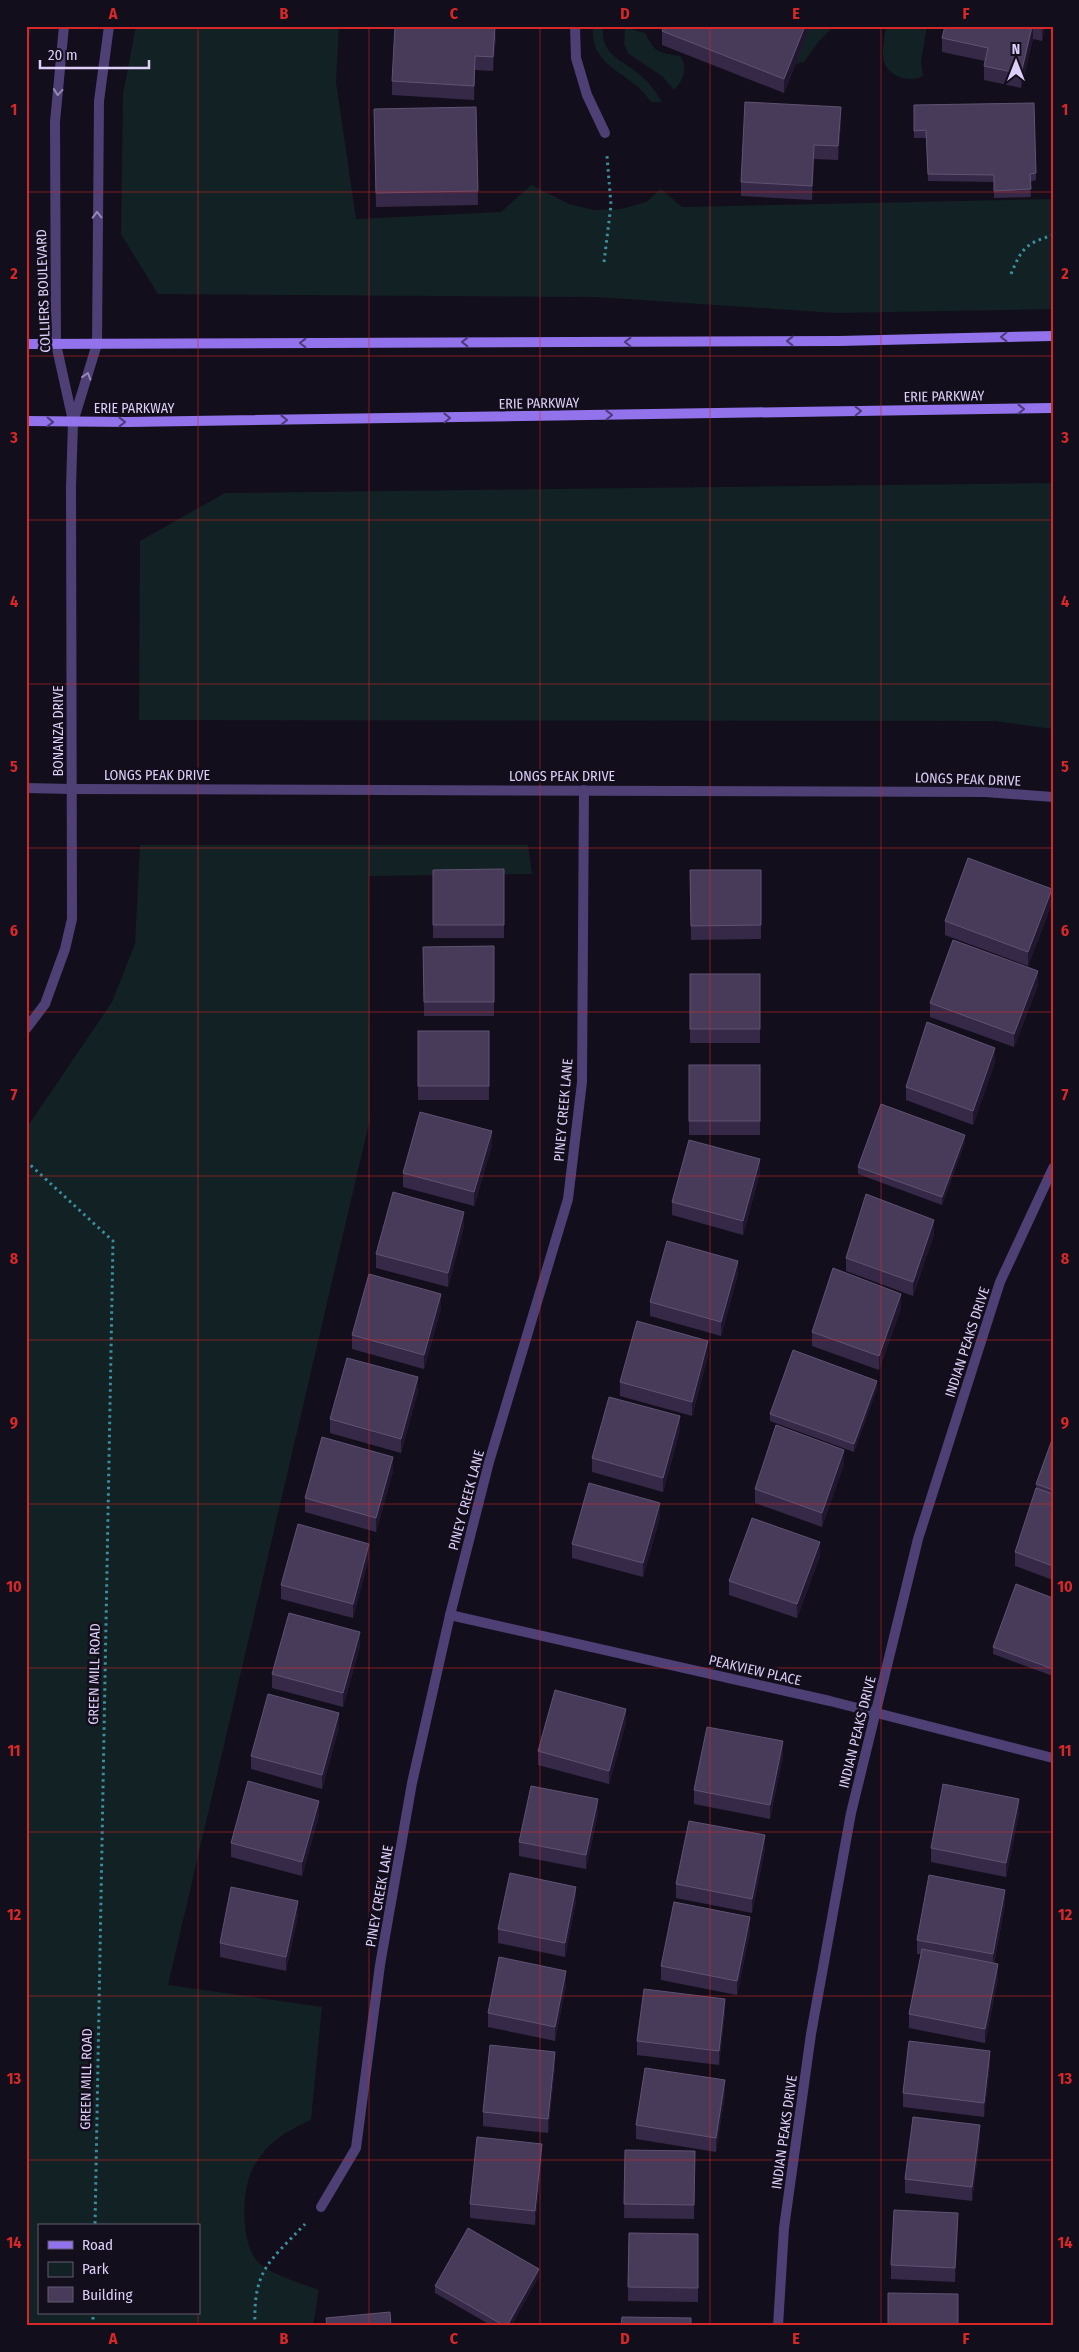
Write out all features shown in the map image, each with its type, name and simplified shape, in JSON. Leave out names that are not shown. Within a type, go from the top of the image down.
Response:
[{"type":"main road","points":[[26,344],[839,341],[1053,336]]},
{"type":"main road","name":"ERIE PARKWAY","points":[[26,421],[73,422],[1053,408]]},
{"type":"street","name":"COLLIERS BOULEVARD","points":[[64,26],[55,122],[56,344],[73,422]]},
{"type":"street","points":[[73,422],[97,344],[99,102],[109,26]]},
{"type":"street","points":[[575,26],[576,58],[587,96],[605,133]]},
{"type":"street","name":"BONANZA DRIVE","points":[[26,1029],[45,1004],[65,949],[72,919],[71,487],[73,422]]},
{"type":"street","name":"LONGS PEAK DRIVE","points":[[26,788],[985,792],[1053,797]]},
{"type":"street","name":"PINEY CREEK LANE","points":[[321,2207],[356,2148],[382,1955],[412,1783],[450,1615],[489,1462],[568,1199],[582,1082],[584,790]]},
{"type":"street","name":"INDIAN PEAKS DRIVE","points":[[778,2326],[784,2228],[811,2034],[851,1813],[918,1539],[997,1291],[1053,1168]]},
{"type":"street","name":"PEAKVIEW PLACE","points":[[450,1615],[876,1713],[1053,1758]]},
{"type":"path","points":[[604,262],[611,205],[605,133]]},
{"type":"path","points":[[1011,274],[1020,251],[1035,242],[1053,235]]},
{"type":"path","name":"GREEN MILL ROAD","points":[[26,1161],[114,1241],[95,2224]]},
{"type":"path","points":[[255,2326],[257,2285],[262,2272],[321,2207]]},
{"type":"green space","points":[[26,26],[32,26],[28,43],[26,114]]},
{"type":"green space","points":[[136,26],[339,26],[336,82],[356,219],[501,212],[531,185],[569,204],[594,210],[621,209],[646,202],[661,189],[682,207],[1053,199],[1053,309],[835,313],[597,297],[158,294],[121,234],[123,94]]},
{"type":"green space","points":[[593,26],[603,26],[605,44],[609,50],[614,56],[644,78],[662,102],[651,102],[643,92],[605,61],[598,52],[594,40]]},
{"type":"green space","points":[[779,26],[834,26],[819,41],[804,62],[786,67]]},
{"type":"green space","points":[[886,26],[927,26],[921,62],[923,76],[906,79],[890,72],[884,62],[883,54]]},
{"type":"green space","points":[[625,27],[645,33],[658,51],[680,56],[684,65],[684,74],[674,90],[662,76],[629,54],[624,44]]},
{"type":"green space","points":[[1053,483],[1053,729],[994,721],[139,720],[140,541],[225,493]]},
{"type":"green space","points":[[140,845],[528,845],[532,874],[369,876],[370,1119],[168,1985],[322,2007],[311,2120],[284,2134],[264,2152],[250,2175],[244,2206],[248,2242],[257,2261],[277,2274],[319,2290],[313,2326],[26,2326],[26,1129],[112,1002],[135,944]]},
{"type":"building","points":[[395,26],[495,26],[493,57],[475,56],[474,86],[392,81]]},
{"type":"building","points":[[664,26],[805,26],[784,79],[662,31]]},
{"type":"building","points":[[945,26],[1032,26],[1021,74],[984,66],[988,48],[942,38]]},
{"type":"building","points":[[745,102],[841,107],[838,146],[814,145],[812,186],[741,182]]},
{"type":"building","points":[[1034,103],[1036,173],[1030,174],[1031,189],[994,191],[994,175],[928,174],[926,130],[914,131],[914,105]]},
{"type":"building","points":[[476,107],[478,191],[376,193],[374,109]]},
{"type":"building","points":[[968,858],[1052,889],[1028,952],[945,921]]},
{"type":"building","points":[[504,869],[504,925],[433,925],[433,870]]},
{"type":"building","points":[[690,870],[761,870],[761,925],[691,926]]},
{"type":"building","points":[[953,940],[1038,971],[1014,1034],[930,1003]]},
{"type":"building","points":[[494,946],[494,1002],[424,1002],[423,947]]},
{"type":"building","points":[[690,974],[760,974],[760,1029],[690,1029]]},
{"type":"building","points":[[927,1022],[995,1048],[973,1111],[906,1087]]},
{"type":"building","points":[[418,1031],[489,1031],[489,1086],[418,1086]]},
{"type":"building","points":[[689,1065],[760,1065],[760,1121],[689,1121]]},
{"type":"building","points":[[881,1104],[965,1135],[942,1197],[858,1167]]},
{"type":"building","points":[[420,1112],[492,1131],[474,1192],[403,1173]]},
{"type":"building","points":[[689,1140],[760,1159],[743,1221],[672,1202]]},
{"type":"building","points":[[393,1192],[464,1212],[448,1273],[376,1254]]},
{"type":"building","points":[[866,1194],[934,1220],[913,1282],[846,1258]]},
{"type":"building","points":[[667,1241],[738,1261],[721,1322],[650,1302]]},
{"type":"building","points":[[833,1268],[901,1294],[879,1356],[812,1332]]},
{"type":"building","points":[[369,1274],[441,1294],[424,1355],[352,1335]]},
{"type":"building","points":[[637,1321],[708,1341],[692,1402],[620,1382]]},
{"type":"building","points":[[793,1350],[877,1381],[854,1444],[770,1414]]},
{"type":"building","points":[[347,1358],[418,1377],[401,1439],[330,1419]]},
{"type":"building","points":[[609,1397],[680,1416],[663,1478],[592,1458]]},
{"type":"building","points":[[776,1425],[844,1450],[822,1513],[755,1489]]},
{"type":"building","points":[[322,1437],[393,1457],[376,1518],[305,1498]]},
{"type":"building","points":[[1053,1437],[1053,1490],[1036,1484]]},
{"type":"building","points":[[589,1483],[660,1503],[643,1563],[572,1544]]},
{"type":"building","points":[[1036,1488],[1053,1494],[1053,1566],[1015,1552]]},
{"type":"building","points":[[752,1518],[820,1542],[797,1604],[729,1581]]},
{"type":"building","points":[[298,1524],[369,1544],[353,1604],[281,1585]]},
{"type":"building","points":[[1016,1584],[1053,1598],[1053,1669],[993,1647]]},
{"type":"building","points":[[289,1613],[360,1632],[343,1693],[272,1674]]},
{"type":"building","points":[[555,1690],[626,1709],[609,1771],[538,1751]]},
{"type":"building","points":[[268,1694],[339,1713],[322,1775],[251,1756]]},
{"type":"building","points":[[707,1727],[783,1741],[770,1805],[694,1790]]},
{"type":"building","points":[[248,1781],[319,1801],[302,1862],[231,1843]]},
{"type":"building","points":[[943,1784],[1019,1799],[1006,1863],[931,1848]]},
{"type":"building","points":[[531,1786],[598,1799],[586,1855],[519,1842]]},
{"type":"building","points":[[689,1821],[765,1835],[752,1899],[676,1884]]},
{"type":"building","points":[[510,1873],[576,1887],[565,1943],[498,1929]]},
{"type":"building","points":[[929,1875],[1005,1890],[993,1954],[917,1940]]},
{"type":"building","points":[[231,1887],[298,1901],[286,1957],[220,1943]]},
{"type":"building","points":[[674,1902],[750,1917],[737,1981],[661,1966]]},
{"type":"building","points":[[922,1949],[998,1964],[985,2029],[909,2014]]},
{"type":"building","points":[[499,1957],[566,1971],[555,2027],[488,2013]]},
{"type":"building","points":[[644,1989],[725,1999],[719,2051],[637,2041]]},
{"type":"building","points":[[909,2041],[990,2051],[984,2103],[903,2093]]},
{"type":"building","points":[[490,2045],[555,2052],[548,2119],[483,2112]]},
{"type":"building","points":[[645,2068],[725,2080],[716,2138],[636,2125]]},
{"type":"building","points":[[913,2117],[980,2125],[972,2187],[905,2179]]},
{"type":"building","points":[[477,2137],[542,2144],[535,2211],[470,2204]]},
{"type":"building","points":[[625,2150],[695,2151],[694,2205],[624,2204]]},
{"type":"building","points":[[894,2210],[958,2213],[955,2268],[891,2265]]},
{"type":"building","points":[[468,2228],[539,2269],[507,2326],[435,2286]]},
{"type":"building","points":[[629,2233],[698,2234],[698,2288],[628,2287]]},
{"type":"building","points":[[888,2293],[958,2294],[958,2326],[888,2326]]},
{"type":"building","points":[[390,2312],[391,2326],[327,2326],[326,2318]]},
{"type":"building","points":[[622,2317],[691,2318],[691,2326],[621,2326]]}]
